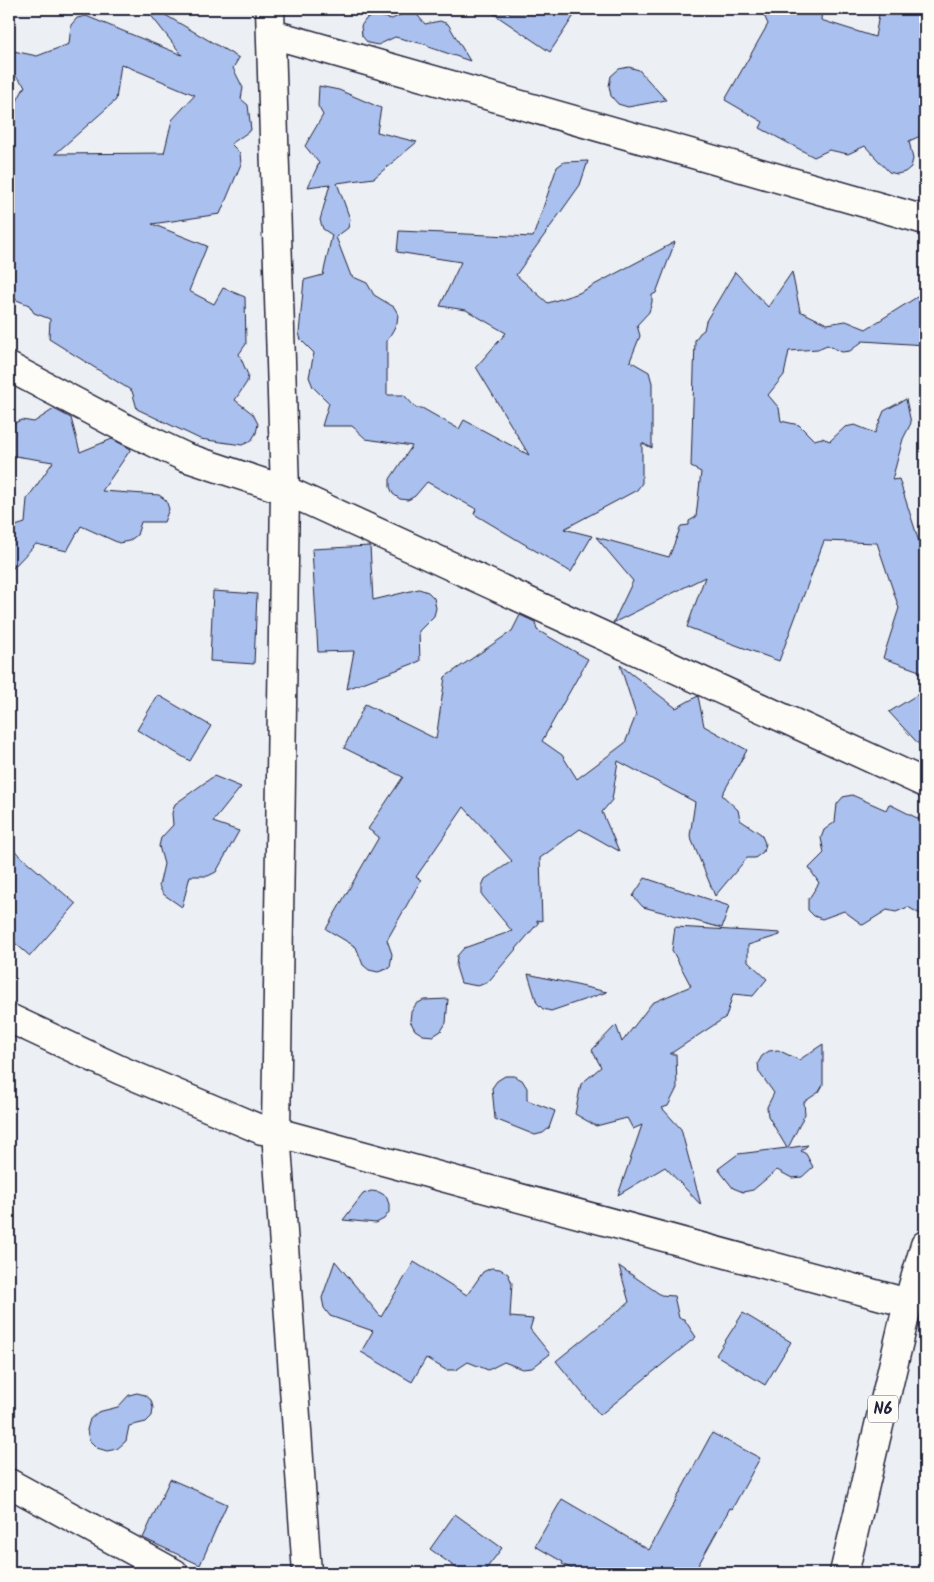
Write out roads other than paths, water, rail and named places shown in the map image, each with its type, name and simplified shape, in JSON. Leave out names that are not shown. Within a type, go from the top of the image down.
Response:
[{"type":"main road","points":[[307,1573],[276,1132],[285,490],[271,21],[925,220]]},
{"type":"main road","points":[[9,367],[130,431],[185,457],[285,490],[925,783]]},
{"type":"main road","points":[[9,1018],[120,1070],[262,1130],[276,1132],[908,1303]]},
{"type":"main road","name":"N6","points":[[844,1573],[908,1303],[925,1245]]},
{"type":"main road","points":[[9,1483],[174,1573]]}]
